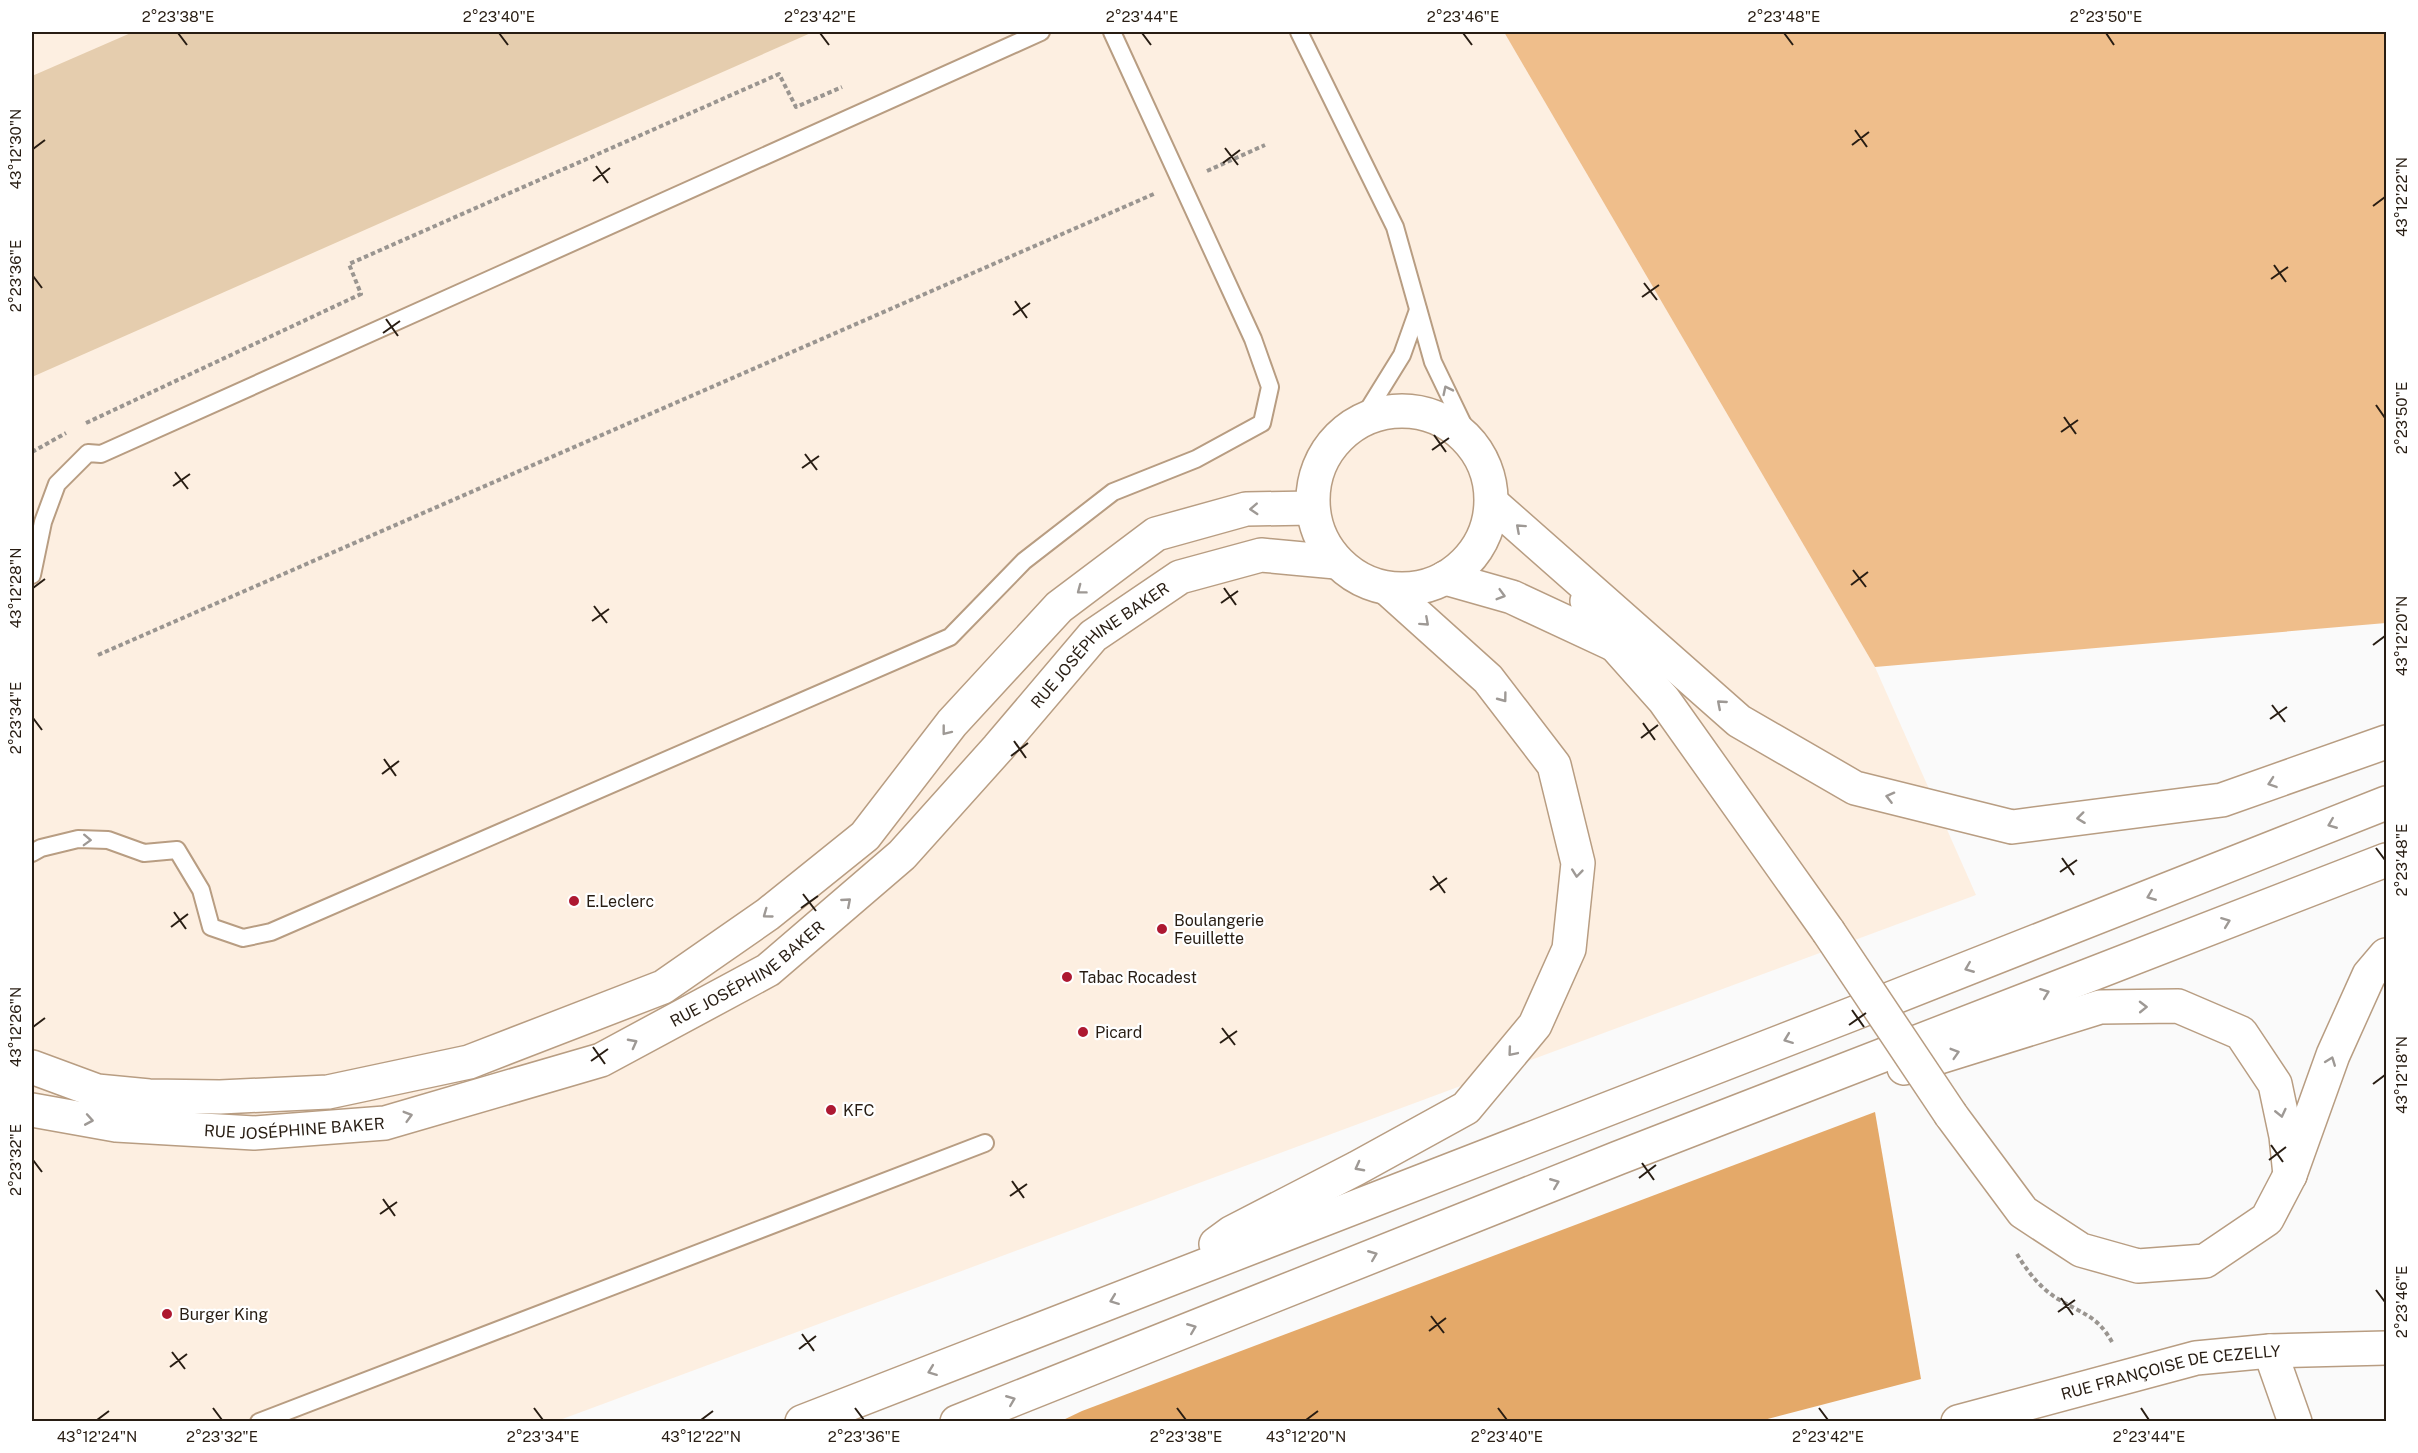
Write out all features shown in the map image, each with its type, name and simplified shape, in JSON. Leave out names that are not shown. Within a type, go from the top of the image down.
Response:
[{"type":"main road","points":[[1389,410],[1417,411],[1448,422],[1472,443],[1488,472],[1492,503],[1484,535],[1468,560],[1445,578],[1418,588],[1388,589],[1360,580],[1336,562],[1320,537],[1312,508],[1314,481],[1324,456],[1340,434],[1363,418],[1389,410]]},
{"type":"main road","points":[[1492,503],[1739,721],[1855,788],[2012,827],[2222,800],[2386,742]]},
{"type":"main road","name":"RUE JOSÉPHINE BAKER","points":[[32,1067],[97,1091],[149,1096],[220,1097],[328,1092],[469,1062],[663,987],[768,914],[865,836],[952,723],[1059,607],[1156,534],[1246,509],[1312,508]]},
{"type":"main road","name":"RUE JOSÉPHINE BAKER","points":[[32,1110],[116,1125],[254,1133],[385,1123],[601,1060],[768,970],[902,855],[998,748],[1093,636],[1170,583],[1180,577],[1261,555],[1336,562]]},
{"type":"main road","points":[[1563,566],[1615,645],[1664,700],[1828,931],[1951,1115],[2023,1212],[2081,1250],[2138,1266],[2205,1261],[2267,1219],[2290,1175],[2332,1055],[2369,975],[2386,955]]},
{"type":"main road","points":[[1445,578],[1512,597],[1615,645]]},
{"type":"main road","points":[[1168,1279],[1231,1233],[1466,1108],[1535,1025],[1569,949],[1578,863],[1554,765],[1488,679],[1388,589]]},
{"type":"main road","points":[[802,1422],[1841,1018],[2386,802]]},
{"type":"main road","points":[[957,1422],[1618,1158],[2386,860]]},
{"type":"main road","points":[[1618,1158],[2100,1007],[2178,1006],[2241,1033],[2275,1084],[2286,1136],[2290,1175]]},
{"type":"main road","name":"RUE FRANÇOISE DE CEZELLY","points":[[1958,1422],[2196,1358],[2270,1351],[2386,1348]]},
{"type":"main road","points":[[2270,1351],[2295,1422]]},
{"type":"lane","points":[[32,575],[43,522],[57,484],[88,453],[101,454],[1041,32]]},
{"type":"lane","points":[[32,853],[41,848],[78,839],[108,840],[144,853],[177,850],[201,890],[212,927],[243,938],[271,932],[950,637],[1024,561],[1113,492],[1196,459],[1263,423],[1270,387],[1253,339],[1112,32]]},
{"type":"lane","points":[[1299,32],[1395,227],[1433,362],[1472,443]]},
{"type":"lane","points":[[1363,418],[1402,355],[1418,310]]},
{"type":"lane","points":[[259,1422],[985,1143]]},
{"type":"path","points":[[83,424],[361,294],[349,264],[371,254],[779,74],[796,107],[851,83]]},
{"type":"path","points":[[98,655],[1265,146]]},
{"type":"path","points":[[32,452],[73,429]]},
{"type":"shaded area","points":[[32,32],[1504,32],[1875,667],[1976,895],[557,1421],[32,1421]]},
{"type":"shaded area","points":[[1504,32],[2386,32],[2386,623],[1875,667]]},
{"type":"shaded area","points":[[1875,1112],[1921,1379],[1760,1421],[1061,1421],[1082,1411]]},
{"type":"building","points":[[133,32],[813,32],[32,377],[32,76]]},
{"type":"place","name":"E.Leclerc","points":[[574,901]]},
{"type":"place","name":"Boulangerie Feuillette","points":[[1162,929]]},
{"type":"place","name":"Tabac Rocadest","points":[[1067,977]]},
{"type":"place","name":"Picard","points":[[1083,1032]]},
{"type":"place","name":"KFC","points":[[831,1110]]},
{"type":"place","name":"Burger King","points":[[167,1314]]}]
